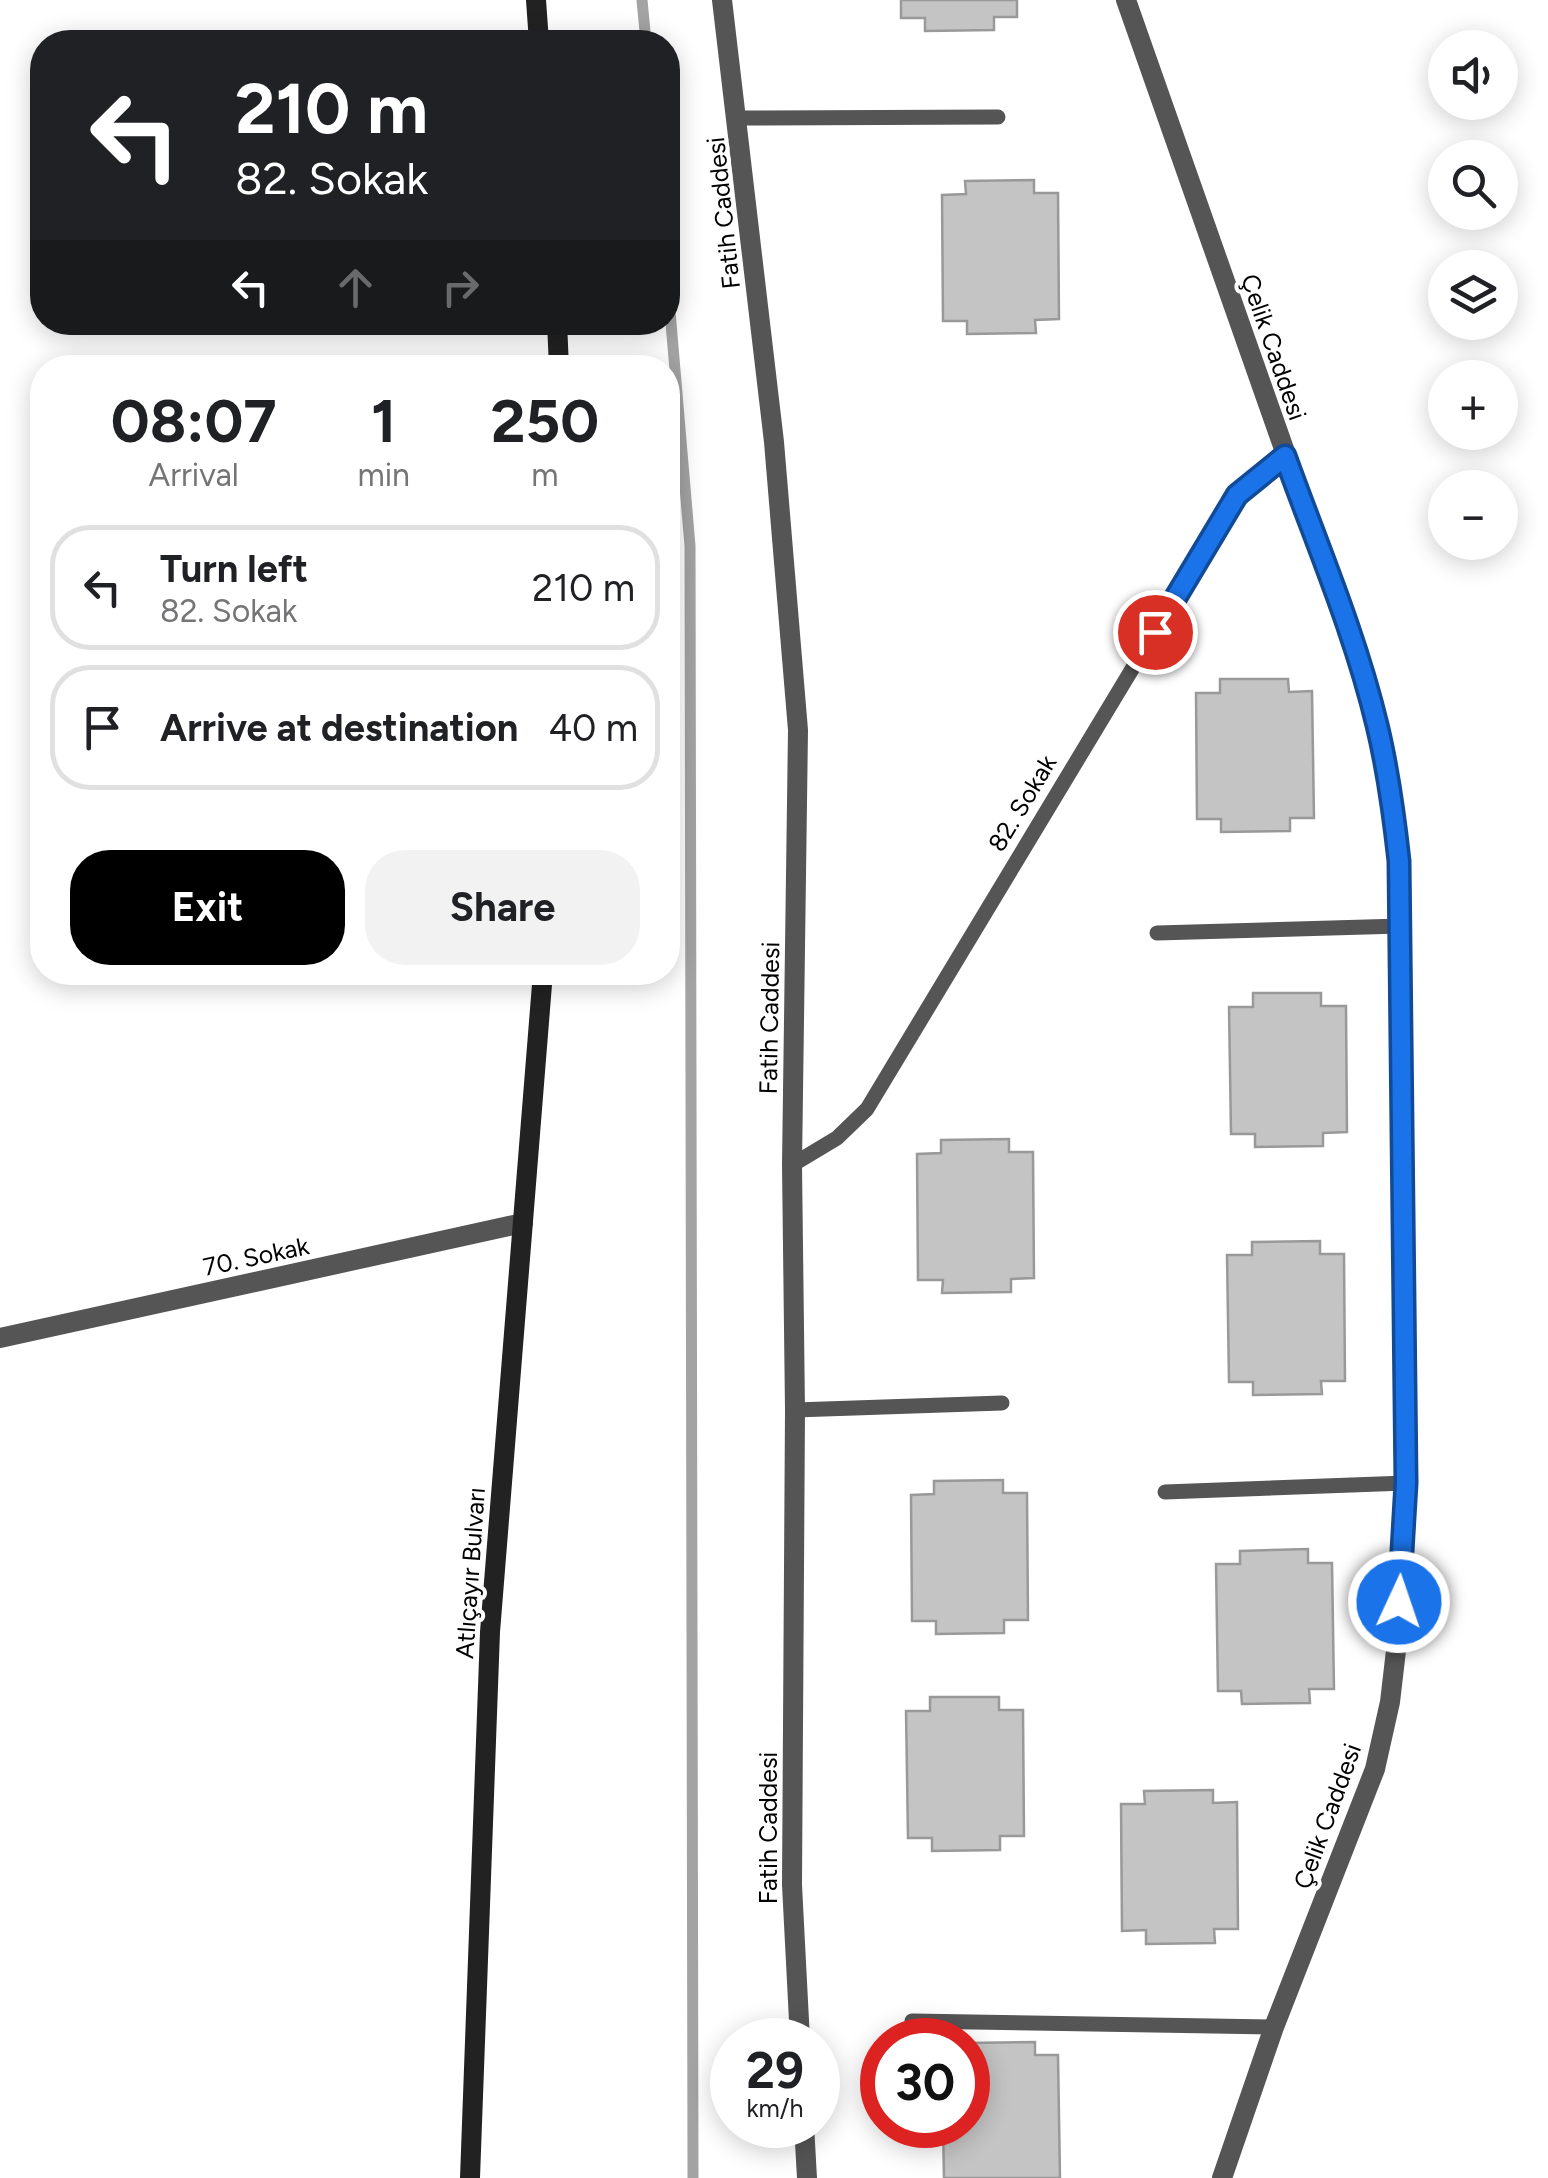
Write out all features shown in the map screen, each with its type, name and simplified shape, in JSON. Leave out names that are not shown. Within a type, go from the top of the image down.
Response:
[{"type":"main road","points":[[536,0],[538,30]]},
{"type":"main road","name":"Atlıçayır Bulvarı","points":[[470,2178],[490,1632],[542,985]]},
{"type":"street","name":"Fatih Caddesi","points":[[722,0],[774,442],[798,730],[792,1165],[792,1885],[799,2018]]},
{"type":"street","name":"Çelik Caddesi","points":[[1126,0],[1359,662],[1391,790],[1399,861],[1406,1483],[1390,1702],[1375,1769],[1274,2026],[1222,2178]]},
{"type":"street","name":"70. Sokak","points":[[0,1338],[523,1223]]},
{"type":"street","points":[[805,2148],[807,2178]]},
{"type":"lane","points":[[738,118],[998,118]]},
{"type":"lane","name":"82. Sokak","points":[[792,1165],[837,1138],[867,1109],[1237,495],[1285,456]]},
{"type":"lane","points":[[1157,932],[1401,926]]},
{"type":"lane","points":[[795,1410],[1002,1403]]},
{"type":"lane","points":[[1165,1492],[1406,1483]]},
{"type":"lane","points":[[990,2022],[1274,2026]]},
{"type":"building","points":[[901,0],[1017,0],[1017,17],[994,17],[994,30],[925,31],[925,18],[901,18]]},
{"type":"building","points":[[1034,180],[1034,193],[1058,193],[1059,319],[1035,320],[1036,333],[967,334],[967,321],[943,321],[942,195],[966,194],[965,181]]},
{"type":"building","points":[[1220,679],[1288,679],[1289,692],[1312,691],[1314,818],[1290,818],[1290,831],[1221,832],[1221,819],[1197,819],[1196,693],[1220,693]]},
{"type":"building","points":[[1253,993],[1321,993],[1321,1006],[1346,1006],[1347,1132],[1323,1133],[1323,1146],[1255,1147],[1255,1134],[1231,1134],[1229,1007],[1253,1007]]},
{"type":"building","points":[[1009,1139],[1009,1152],[1033,1152],[1034,1278],[1011,1279],[1011,1292],[942,1293],[943,1280],[918,1280],[917,1154],[941,1153],[941,1140]]},
{"type":"building","points":[[1320,1241],[1320,1254],[1344,1254],[1345,1381],[1321,1381],[1322,1394],[1253,1395],[1253,1382],[1229,1382],[1227,1255],[1252,1255],[1252,1242]]},
{"type":"building","points":[[1003,1480],[1003,1493],[1027,1493],[1028,1620],[1004,1620],[1004,1633],[936,1634],[936,1621],[912,1621],[911,1495],[934,1494],[934,1481]]},
{"type":"building","points":[[1308,1549],[1308,1563],[1332,1563],[1334,1689],[1309,1689],[1310,1703],[1242,1704],[1241,1691],[1218,1691],[1216,1564],[1240,1564],[1240,1551]]},
{"type":"building","points":[[930,1697],[999,1697],[999,1710],[1023,1710],[1024,1836],[1000,1836],[1000,1850],[932,1851],[932,1838],[908,1838],[906,1711],[930,1711]]},
{"type":"building","points":[[1213,1790],[1213,1803],[1237,1802],[1238,1929],[1214,1929],[1215,1943],[1146,1944],[1146,1930],[1122,1931],[1121,1804],[1145,1804],[1144,1791]]},
{"type":"building","points":[[1035,2042],[1035,2055],[1058,2055],[1060,2178],[944,2178],[943,2148],[990,2148],[990,2043]]},
{"type":"waterway","points":[[642,0],[645,30]]},
{"type":"waterway","points":[[672,335],[674,355]]},
{"type":"waterway","points":[[680,429],[690,546],[693,2178]]},
{"type":"route","points":[[1155,632],[1237,495],[1285,456],[1359,662],[1377,724],[1391,790],[1399,861],[1406,1483],[1399,1602]]}]
